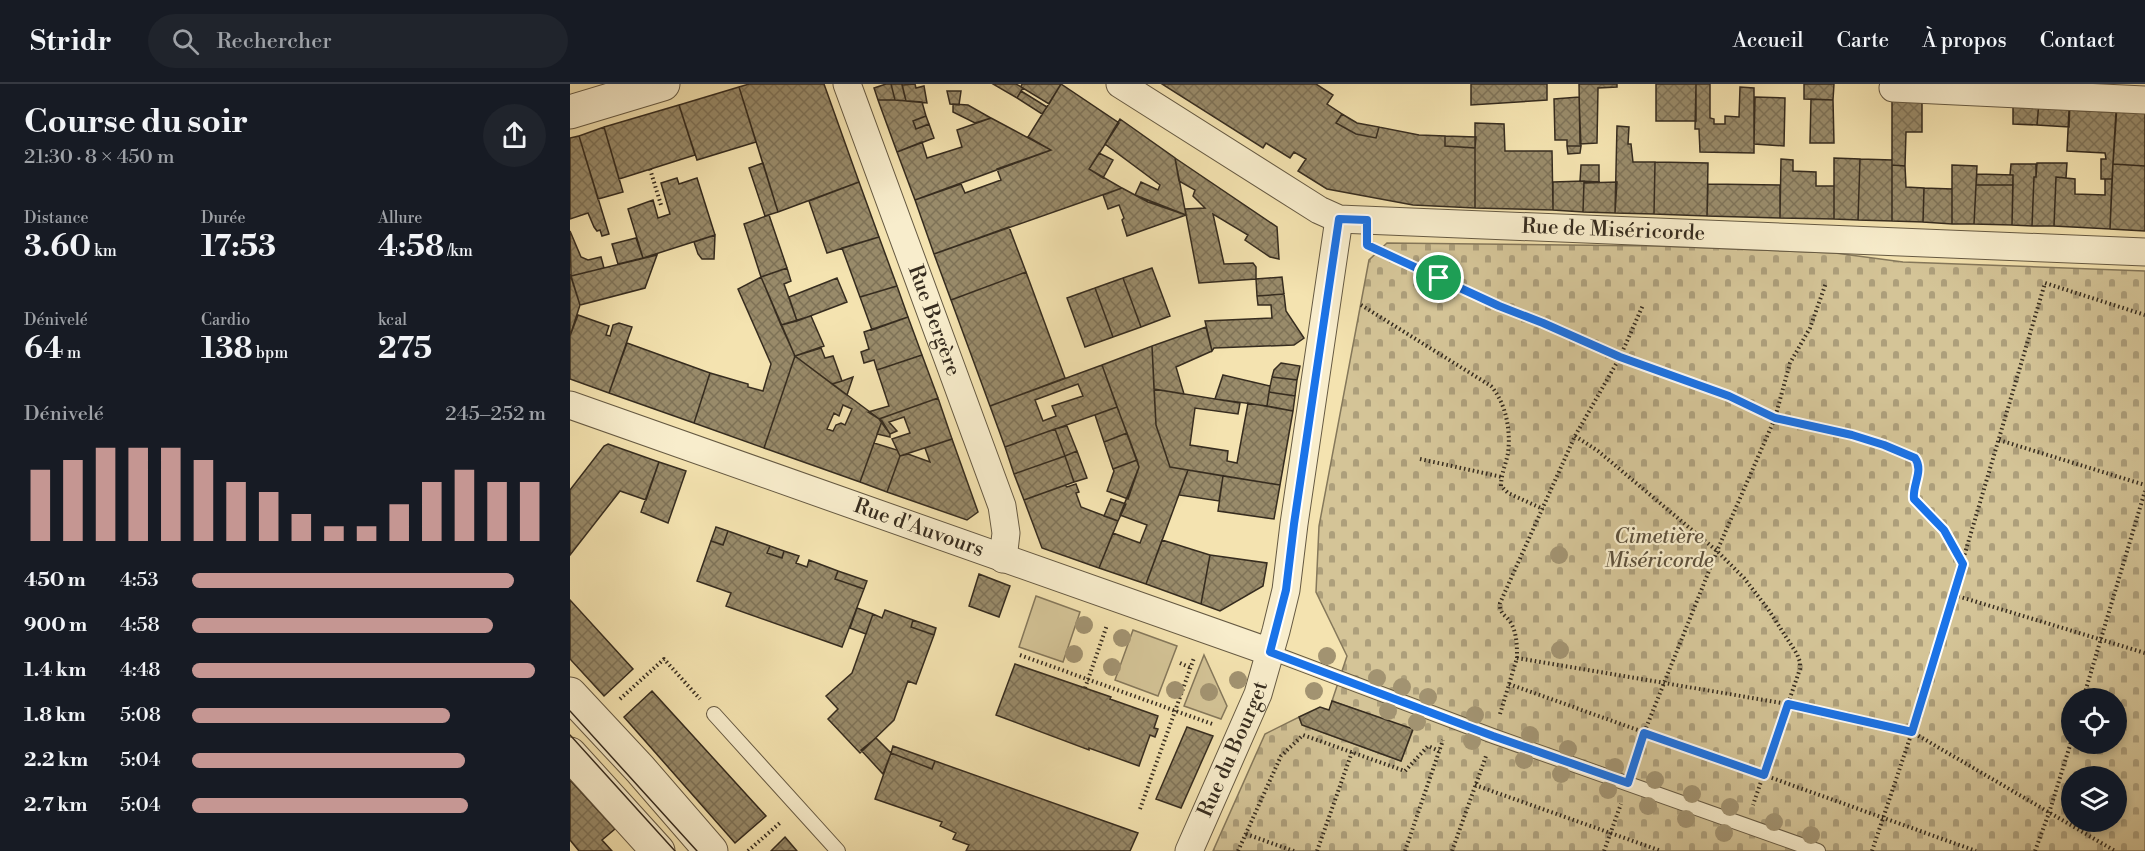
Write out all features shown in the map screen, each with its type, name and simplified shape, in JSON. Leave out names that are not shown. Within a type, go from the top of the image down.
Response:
[{"type":"street","points":[[570,112],[663,84]]},
{"type":"street","name":"Rue Bergère","points":[[847,84],[1002,506],[1006,533],[1003,559]]},
{"type":"street","name":"Rue de Miséricorde","points":[[1120,84],[1318,210],[1339,219],[2145,252]]},
{"type":"street","points":[[1893,88],[2145,100]]},
{"type":"street","name":"Rue du Bourget","points":[[1189,851],[1258,694],[1286,590],[1339,219]]},
{"type":"street","name":"Rue d'Auvours","points":[[570,405],[1270,652]]},
{"type":"street","points":[[570,694],[640,769],[711,851]]},
{"type":"street","points":[[570,754],[658,851]]},
{"type":"lane","points":[[1270,652],[1493,736],[1818,851]]},
{"type":"lane","points":[[714,714],[838,851]]},
{"type":"path","points":[[650,169],[661,205]]},
{"type":"path","points":[[1367,220],[1367,245],[1499,306],[1620,357],[1729,396],[1775,418],[1852,435],[1915,458],[1919,467],[1914,499],[1944,530],[1963,564]]},
{"type":"path","points":[[1604,851],[1644,733],[1717,551],[1775,418],[1790,363],[1810,328],[1826,283]]},
{"type":"path","points":[[1872,851],[1954,595],[2045,283],[2145,315]]},
{"type":"path","points":[[1361,305],[1491,386],[1503,409],[1509,439],[1501,486],[1508,493],[1543,509]]},
{"type":"path","points":[[1452,851],[1493,736],[1517,658],[1515,632],[1512,624],[1500,611],[1500,603],[1575,436],[1620,357],[1643,305]]},
{"type":"path","points":[[1575,436],[1598,451],[1717,551],[1744,578],[1768,609],[1797,654],[1800,669],[1746,825]]},
{"type":"path","points":[[1999,440],[2145,485]]},
{"type":"path","points":[[1420,459],[1502,477]]},
{"type":"path","points":[[2086,688],[2145,491]]},
{"type":"path","points":[[1954,595],[2145,653]]},
{"type":"path","points":[[1086,688],[1108,621]]},
{"type":"path","points":[[1020,656],[1212,724]]},
{"type":"path","points":[[1140,809],[1194,658]]},
{"type":"path","points":[[1517,658],[1788,704],[1912,732],[2115,851]]},
{"type":"path","points":[[595,722],[664,659],[714,714]]},
{"type":"path","points":[[1180,663],[1191,668]]},
{"type":"path","points":[[1509,684],[1976,851]]},
{"type":"path","points":[[1405,851],[1450,720]]},
{"type":"path","points":[[1238,851],[1281,756],[1304,735],[1405,771],[1428,747],[1439,751]]},
{"type":"path","points":[[1317,851],[1352,752]]},
{"type":"path","points":[[2035,851],[2067,754]]},
{"type":"path","points":[[1475,785],[1660,851]]},
{"type":"path","points":[[748,851],[798,807]]},
{"type":"path","points":[[1246,834],[1294,851]]},
{"type":"green space","name":"Cimetière Miséricorde","points":[[1387,243],[1655,246],[1835,253],[1903,262],[2145,271],[2145,851],[1213,851],[1265,734],[1299,717],[1302,725],[1401,761],[1413,730],[1332,701],[1347,656],[1316,592],[1319,526],[1369,260]]},
{"type":"green space","points":[[1036,596],[1080,612],[1063,662],[1019,647]]},
{"type":"green space","points":[[1133,630],[1177,646],[1158,696],[1115,680]]},
{"type":"green space","points":[[1204,655],[1227,706],[1221,719],[1184,706]]},
{"type":"building","points":[[749,84],[824,84],[859,182],[778,212],[739,87]]},
{"type":"building","points":[[891,84],[895,100],[878,100],[874,88]]},
{"type":"building","points":[[891,84],[902,84],[906,101],[895,100]]},
{"type":"building","points":[[915,84],[916,88],[924,86],[927,103],[906,101],[902,85]]},
{"type":"building","points":[[993,84],[1016,84],[1023,88],[1017,98]]},
{"type":"building","points":[[1022,84],[1061,84],[1049,104],[1021,87]]},
{"type":"building","points":[[1061,84],[1119,123],[1089,169],[1122,188],[934,254],[915,200],[961,184],[965,193],[1001,180],[997,169],[1051,150],[1028,137]]},
{"type":"building","points":[[1162,84],[1316,84],[1333,95],[1327,104],[1342,114],[1336,123],[1356,134],[1376,138],[1379,127],[1419,135],[1445,136],[1445,146],[1475,148],[1475,208],[1413,205],[1327,189],[1298,171],[1306,159],[1294,152],[1290,158],[1266,143],[1263,148]]},
{"type":"building","points":[[1471,84],[1547,84],[1547,100],[1471,105]]},
{"type":"building","points":[[1579,84],[1617,84],[1617,87],[1598,88],[1597,143],[1580,144]]},
{"type":"building","points":[[1656,84],[1696,84],[1696,121],[1656,121]]},
{"type":"building","points":[[1696,84],[1710,84],[1710,118],[1714,119],[1714,124],[1725,124],[1725,116],[1739,117],[1740,87],[1754,88],[1754,153],[1700,152],[1699,129],[1695,129]]},
{"type":"building","points":[[1804,84],[1834,84],[1833,100],[1804,99]]},
{"type":"building","points":[[739,87],[756,142],[697,160],[679,105]]},
{"type":"building","points":[[947,91],[961,91],[959,105],[950,104]]},
{"type":"building","points":[[1021,91],[1047,107],[1042,114],[1017,98]]},
{"type":"building","points":[[1892,95],[1922,96],[1922,132],[1906,132],[1905,166],[1892,165]]},
{"type":"building","points":[[1579,97],[1581,146],[1567,146],[1567,140],[1555,140],[1554,99]]},
{"type":"building","points":[[1755,97],[1785,98],[1784,146],[1754,144]]},
{"type":"building","points":[[1811,99],[1833,100],[1834,143],[1810,143]]},
{"type":"building","points":[[878,100],[922,102],[926,116],[913,121],[916,129],[929,124],[934,138],[897,152]]},
{"type":"building","points":[[2013,100],[2039,102],[2037,125],[2013,124]]},
{"type":"building","points":[[2039,102],[2070,103],[2069,127],[2037,125]]},
{"type":"building","points":[[953,104],[968,105],[991,118],[975,123],[953,112]]},
{"type":"building","points":[[679,105],[695,155],[619,179],[604,127]]},
{"type":"building","points":[[2117,106],[2145,108],[2145,166],[2113,164]]},
{"type":"building","points":[[2069,110],[2116,112],[2112,179],[2101,179],[2101,159],[2106,159],[2105,153],[2067,151]]},
{"type":"building","points":[[1342,114],[1357,123],[1379,127],[1376,138],[1356,134],[1336,123]]},
{"type":"building","points":[[926,116],[929,124],[916,129],[913,121]]},
{"type":"building","points":[[991,118],[1051,150],[915,200],[897,152],[922,142],[927,158],[962,147],[957,130]]},
{"type":"building","points":[[1120,119],[1175,158],[1186,215],[1135,195],[1141,182],[1158,190],[1160,185],[1105,144]]},
{"type":"building","points":[[1475,123],[1504,124],[1505,151],[1552,151],[1553,210],[1475,208]]},
{"type":"building","points":[[1617,126],[1629,127],[1628,144],[1631,144],[1633,162],[1655,162],[1654,214],[1615,213]]},
{"type":"building","points":[[604,127],[623,192],[598,199],[579,136]]},
{"type":"building","points":[[579,136],[609,234],[602,236],[600,230],[597,231],[594,227],[588,213],[570,219],[570,138]]},
{"type":"building","points":[[1445,136],[1476,137],[1475,148],[1445,146]]},
{"type":"building","points":[[1567,146],[1581,146],[1580,153],[1568,154]]},
{"type":"building","points":[[1099,153],[1113,160],[1103,178],[1089,169]]},
{"type":"building","points":[[1175,158],[1277,227],[1279,259],[1270,257],[1245,240],[1248,235],[1213,214],[1224,264],[1253,263],[1256,267],[1256,279],[1199,283],[1185,209],[1205,208],[1193,196],[1195,190],[1179,181]]},
{"type":"building","points":[[1834,158],[1860,159],[1858,220],[1834,219]]},
{"type":"building","points":[[1781,159],[1793,160],[1793,171],[1816,172],[1816,186],[1834,186],[1834,219],[1780,218]]},
{"type":"building","points":[[1860,159],[1892,160],[1892,221],[1858,220]]},
{"type":"building","points":[[1655,162],[1708,163],[1707,216],[1654,214]]},
{"type":"building","points":[[763,163],[778,212],[765,216],[749,168]]},
{"type":"building","points":[[2037,163],[2067,163],[2066,178],[2056,177],[2054,226],[2032,226],[2034,177],[2036,177]]},
{"type":"building","points":[[2011,164],[2036,164],[2032,226],[2012,225],[2013,175],[2010,175]]},
{"type":"building","points":[[2113,164],[2145,166],[2145,231],[2110,229]]},
{"type":"building","points":[[1581,165],[1599,165],[1599,182],[1580,181]]},
{"type":"building","points":[[1892,165],[1905,166],[1906,187],[1924,188],[1923,222],[1892,221]]},
{"type":"building","points":[[1952,165],[1977,166],[1974,224],[1952,224]]},
{"type":"building","points":[[1977,174],[2013,175],[2013,185],[1976,185]]},
{"type":"building","points":[[2056,177],[2075,179],[2075,194],[2105,195],[2105,179],[2112,179],[2110,229],[2054,226]]},
{"type":"building","points":[[677,178],[679,184],[697,178],[715,235],[643,258],[628,209],[653,200],[658,218],[670,214],[661,183]]},
{"type":"building","points":[[1584,181],[1583,212],[1553,210],[1553,182]]},
{"type":"building","points":[[859,182],[879,237],[827,253],[809,201]]},
{"type":"building","points":[[1617,182],[1615,213],[1583,212],[1584,183]]},
{"type":"building","points":[[1708,184],[1780,185],[1780,218],[1707,216]]},
{"type":"building","points":[[1976,185],[2013,185],[2012,225],[1974,224]]},
{"type":"building","points":[[1122,188],[1148,202],[1186,215],[1127,236],[1119,205],[1108,209],[1103,195]]},
{"type":"building","points":[[1924,188],[1952,189],[1952,224],[1923,222]]},
{"type":"building","points":[[769,215],[787,268],[761,277],[744,224]]},
{"type":"building","points":[[1009,227],[1026,272],[951,300],[934,254]]},
{"type":"building","points":[[570,231],[581,257],[588,260],[601,257],[604,268],[571,276]]},
{"type":"building","points":[[715,235],[714,259],[702,259],[694,242]]},
{"type":"building","points":[[879,237],[897,286],[860,297],[842,248]]},
{"type":"building","points":[[636,238],[643,258],[618,264],[612,244]]},
{"type":"building","points":[[657,255],[645,288],[580,305],[571,276]]},
{"type":"building","points":[[787,268],[791,281],[784,284],[797,321],[781,325],[761,277]]},
{"type":"building","points":[[1152,268],[1170,316],[1141,327],[1123,278]]},
{"type":"building","points":[[1026,272],[1065,378],[990,406],[951,300]]},
{"type":"building","points":[[570,274],[580,305],[570,336]]},
{"type":"building","points":[[761,277],[795,356],[764,448],[694,423],[710,373],[748,384],[748,387],[763,391],[771,364],[738,289]]},
{"type":"building","points":[[1282,277],[1284,294],[1257,296],[1256,279]]},
{"type":"building","points":[[837,278],[847,302],[797,321],[789,297]]},
{"type":"building","points":[[1123,278],[1141,327],[1113,337],[1095,288]]},
{"type":"building","points":[[897,286],[908,317],[872,330],[860,297]]},
{"type":"building","points":[[1095,288],[1113,337],[1085,347],[1067,298]]},
{"type":"building","points":[[1284,294],[1286,311],[1304,338],[1294,345],[1214,348],[1212,351],[1205,321],[1272,318],[1271,305],[1258,305],[1257,296]]},
{"type":"building","points":[[578,315],[609,326],[606,335],[610,336],[613,325],[619,323],[632,327],[609,393],[570,379],[570,336]]},
{"type":"building","points":[[811,316],[824,346],[795,356],[781,325]]},
{"type":"building","points":[[908,317],[922,355],[877,370],[874,360],[864,363],[861,352],[869,349],[864,332]]},
{"type":"building","points":[[1206,327],[1212,351],[1176,367],[1184,394],[1154,389],[1152,346]]},
{"type":"building","points":[[627,343],[710,373],[694,423],[609,393]]},
{"type":"building","points":[[1152,346],[1156,425],[1170,467],[1188,470],[1146,584],[1099,568],[1113,533],[1140,543],[1147,525],[1120,515],[1139,467],[1102,365]]},
{"type":"building","points":[[821,348],[825,358],[833,356],[842,381],[832,384],[795,356]]},
{"type":"building","points":[[922,355],[938,398],[879,419],[868,412],[889,406],[877,370]]},
{"type":"building","points":[[795,356],[882,421],[860,482],[764,448]],"holes":[[[843,405],[852,409],[845,425],[841,423],[836,425],[833,431],[827,429],[834,413],[839,416]]]},
{"type":"building","points":[[1281,363],[1300,366],[1297,380],[1272,377],[1274,370]]},
{"type":"building","points":[[1102,365],[1117,407],[1005,447],[990,406]],"holes":[[[1078,384],[1083,396],[1052,406],[1056,416],[1043,421],[1035,400]]]},
{"type":"building","points":[[1223,375],[1270,386],[1267,406],[1215,399]]},
{"type":"building","points":[[853,377],[847,395],[832,384],[842,381]]},
{"type":"building","points":[[1272,377],[1297,380],[1295,396],[1269,392]]},
{"type":"building","points":[[1154,389],[1240,403],[1238,414],[1195,408],[1190,445],[1228,451],[1227,461],[1237,463],[1248,403],[1293,411],[1280,485],[1170,467],[1156,425]]},
{"type":"building","points":[[1269,392],[1295,396],[1293,411],[1267,406]]},
{"type":"building","points":[[938,398],[952,439],[900,456],[892,439],[910,433],[904,417],[889,422],[897,431],[890,434],[879,419]]},
{"type":"building","points":[[1117,407],[1127,433],[1104,442],[1095,415]]},
{"type":"building","points":[[882,421],[890,434],[890,437],[877,434]]},
{"type":"building","points":[[1067,426],[1077,451],[1065,456],[1055,429]]},
{"type":"building","points":[[1055,429],[1065,456],[1014,474],[1005,447]]},
{"type":"building","points":[[1127,433],[1137,460],[1113,469],[1104,442]]},
{"type":"building","points":[[952,439],[978,512],[967,520],[887,492],[900,456],[908,454],[930,462],[925,448]]},
{"type":"building","points":[[874,443],[897,450],[900,456],[887,492],[860,482]]},
{"type":"building","points":[[608,444],[659,462],[646,500],[620,491],[570,555],[570,490],[604,446]]},
{"type":"building","points":[[1077,451],[1087,478],[1074,482],[1065,456]]},
{"type":"building","points":[[1065,456],[1074,482],[1024,500],[1014,474]]},
{"type":"building","points":[[1137,460],[1139,467],[1128,499],[1107,491],[1113,469]]},
{"type":"building","points":[[659,462],[686,471],[668,523],[641,512]]},
{"type":"building","points":[[1188,470],[1223,476],[1219,501],[1179,495]]},
{"type":"building","points":[[1223,476],[1280,485],[1274,519],[1218,511]]},
{"type":"building","points":[[1076,484],[1079,492],[1076,493],[1081,507],[1118,521],[1099,568],[1042,548],[1024,500],[1065,485],[1067,487]]},
{"type":"building","points":[[1111,499],[1126,504],[1118,521],[1104,516]]},
{"type":"building","points":[[716,527],[728,531],[723,545],[711,541]]},
{"type":"building","points":[[728,531],[770,546],[767,553],[782,558],[784,551],[799,556],[796,563],[807,567],[809,560],[838,571],[835,579],[864,589],[842,647],[726,606],[731,593],[697,581],[711,541],[723,545]]},
{"type":"building","points":[[1162,540],[1210,555],[1201,604],[1146,584]]},
{"type":"building","points":[[770,546],[784,551],[782,558],[767,553]]},
{"type":"building","points":[[1210,555],[1267,563],[1263,586],[1220,611],[1201,604]]},
{"type":"building","points":[[838,571],[867,581],[864,589],[835,579]]},
{"type":"building","points":[[979,574],[1010,586],[999,617],[969,606]]},
{"type":"building","points":[[570,600],[633,669],[604,696],[570,659]]},
{"type":"building","points":[[857,608],[873,614],[866,634],[850,628]]},
{"type":"building","points":[[885,610],[913,620],[911,627],[934,635],[916,684],[908,681],[894,720],[860,753],[828,719],[838,709],[826,696],[852,673],[873,614],[882,618]]},
{"type":"building","points":[[913,620],[936,628],[934,635],[911,627]]},
{"type":"building","points":[[1015,664],[1158,716],[1154,728],[1158,729],[1155,737],[1150,735],[1139,766],[996,715]]},
{"type":"building","points":[[652,691],[766,816],[735,843],[624,717]]},
{"type":"building","points":[[1332,701],[1413,729],[1401,761],[1302,725],[1299,717],[1320,707],[1329,710]]},
{"type":"building","points":[[1187,727],[1213,736],[1181,808],[1156,799]]},
{"type":"building","points":[[876,738],[891,753],[883,774],[861,750]]},
{"type":"building","points":[[893,746],[935,761],[932,769],[891,753]]},
{"type":"building","points":[[891,753],[932,769],[935,761],[1138,833],[1130,851],[966,851],[969,845],[953,839],[956,833],[940,826],[942,822],[875,799]]},
{"type":"building","points":[[570,780],[615,829],[602,840],[612,851],[579,851],[570,840]]},
{"type":"building","points":[[785,837],[797,851],[771,851]]},
{"type":"tram line","points":[[570,711],[697,851]]},
{"type":"tram line","points":[[570,735],[675,851]]},
{"type":"route","points":[[1339,219],[1367,220],[1367,245],[1439,278],[1620,357],[1729,396],[1775,418],[1852,435],[1915,458],[1919,467],[1914,499],[1944,530],[1963,564],[1912,732],[1788,704],[1764,775],[1644,733],[1628,783],[1493,736],[1270,652],[1286,590],[1339,219]]}]
